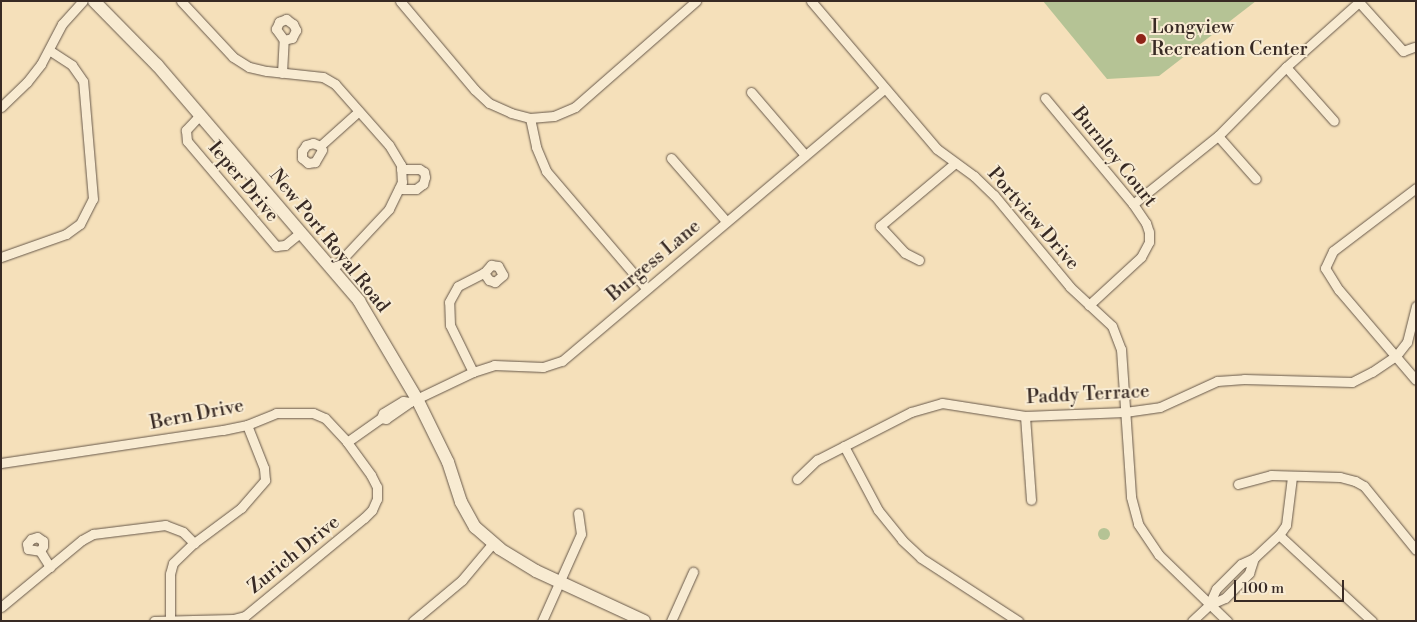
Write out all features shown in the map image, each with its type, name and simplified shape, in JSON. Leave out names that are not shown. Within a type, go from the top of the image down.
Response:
[{"type":"street","points":[[1,107],[27,82],[62,24],[83,1]]},
{"type":"street","name":"New Port Royal Road","points":[[94,1],[157,65],[359,301],[448,462],[461,502],[475,527],[493,543],[536,571],[644,621]]},
{"type":"street","points":[[181,1],[233,57],[249,67],[282,73],[323,77],[335,84],[389,145],[401,169],[402,182],[399,189],[389,209],[332,270]]},
{"type":"street","points":[[400,1],[475,90],[489,102],[511,113],[530,118],[554,116],[575,107],[696,1]]},
{"type":"street","name":"Portview Drive","points":[[811,1],[937,149],[974,176],[994,195],[1070,288],[1112,326],[1118,337],[1121,349],[1131,497],[1138,524],[1159,555],[1227,621]]},
{"type":"street","points":[[1134,204],[1218,136],[1286,67],[1359,2],[1403,51],[1414,47]]},
{"type":"street","points":[[282,73],[284,40]]},
{"type":"street","points":[[1,257],[66,234],[80,224],[93,199],[83,81],[72,65],[48,50]]},
{"type":"street","points":[[1286,67],[1334,122]]},
{"type":"street","name":"Burgess Lane","points":[[414,400],[472,372],[494,365],[543,367],[562,361],[646,288],[884,89]]},
{"type":"street","points":[[751,92],[805,155]]},
{"type":"street","name":"Burnley Court","points":[[1045,98],[1134,204],[1146,223],[1149,232],[1146,250],[1141,258],[1089,305]]},
{"type":"street","points":[[320,146],[359,112]]},
{"type":"street","name":"Ieper Drive","points":[[200,115],[186,130],[187,141],[263,231],[276,246],[285,245],[300,233]]},
{"type":"street","points":[[530,118],[536,147],[546,171],[646,288]]},
{"type":"street","points":[[1218,136],[1256,179]]},
{"type":"street","points":[[671,158],[726,222]]},
{"type":"street","points":[[919,260],[905,252],[880,226],[955,163]]},
{"type":"street","points":[[399,189],[416,189],[423,184],[426,177],[424,172],[419,169],[401,169]]},
{"type":"street","points":[[1416,188],[1333,251],[1326,268],[1338,290],[1416,380]]},
{"type":"street","points":[[472,372],[450,325],[449,302],[458,286],[484,273]]},
{"type":"street","name":"Paddy Terrace","points":[[797,479],[817,460],[911,412],[942,403],[1025,416],[1125,412],[1160,407],[1217,381],[1244,378],[1352,382],[1372,372],[1396,356],[1407,342],[1416,306]]},
{"type":"street","points":[[347,442],[381,418],[386,419],[414,400]]},
{"type":"street","name":"Bern Drive","points":[[1,462],[223,430],[247,425],[276,413],[313,413],[325,418],[347,442]]},
{"type":"street","points":[[1025,416],[1031,500]]},
{"type":"street","points":[[170,621],[170,574],[173,563],[194,543],[241,508],[265,480],[264,468],[247,425]]},
{"type":"street","name":"Zurich Drive","points":[[154,621],[233,619],[245,616],[364,518],[372,510],[377,499],[377,487],[371,475],[347,442]]},
{"type":"street","points":[[844,446],[878,510],[902,540],[921,558],[1018,621]]},
{"type":"street","points":[[1238,484],[1271,475],[1355,480],[1364,486],[1416,550]]},
{"type":"street","points":[[1192,621],[1209,605],[1225,598],[1249,573],[1254,558],[1279,535],[1286,525],[1292,477]]},
{"type":"street","points":[[542,621],[558,581],[581,534],[578,512]]},
{"type":"street","points":[[1,607],[82,540],[93,534],[165,525],[183,532],[194,543]]},
{"type":"street","points":[[1279,535],[1372,621]]},
{"type":"street","points":[[412,621],[462,580],[493,543]]},
{"type":"street","points":[[40,551],[50,567]]},
{"type":"street","points":[[671,621],[693,572]]},
{"type":"green space","name":"Longview Recreation Center","points":[[1043,1],[1256,1],[1159,76],[1107,79]]},
{"type":"green space","points":[[1104,528],[1110,534],[1104,540],[1098,534]]},
{"type":"place","name":"Longview Recreation Center","points":[[1141,39]]}]
